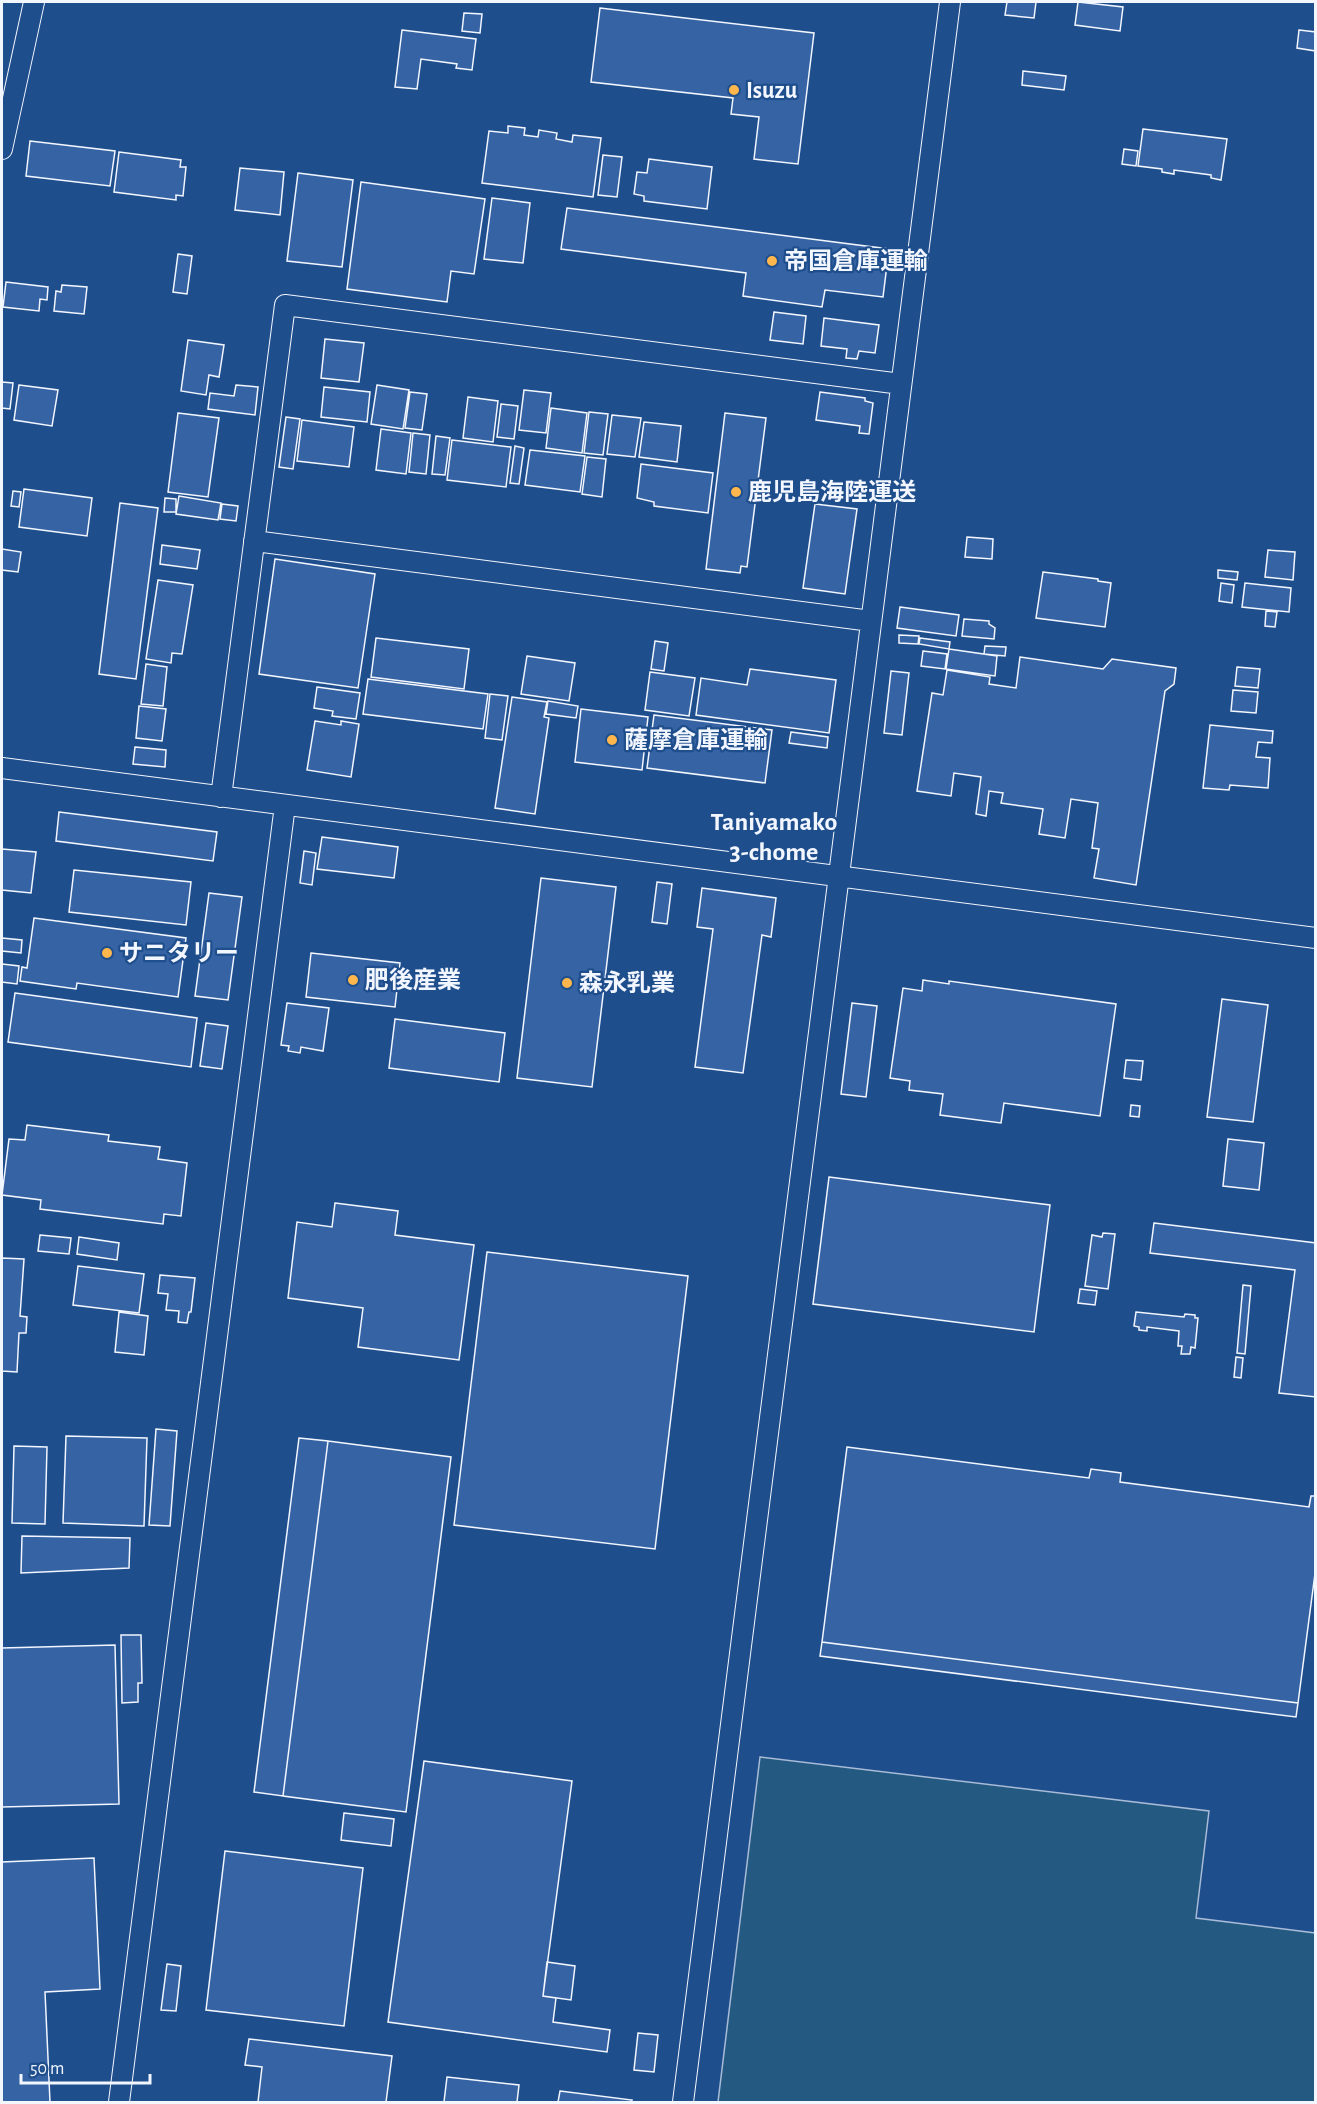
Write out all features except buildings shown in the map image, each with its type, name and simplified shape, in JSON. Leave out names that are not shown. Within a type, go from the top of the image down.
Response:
[{"type":"street","points":[[2,149],[34,2]]},
{"type":"street","points":[[683,2103],[950,2]]},
{"type":"street","points":[[221,797],[285,305],[901,384]]},
{"type":"street","points":[[254,541],[871,621]]},
{"type":"street","points":[[2,768],[1316,938]]},
{"type":"street","points":[[119,2103],[285,805]]},
{"type":"shaded area","points":[[760,1757],[1209,1811],[1196,1918],[1315,1933],[1315,2102],[718,2102]]},
{"type":"place","name":"Isuzu","points":[[734,90]]},
{"type":"place","name":"帝国倉庫運輸","points":[[772,261]]},
{"type":"place","name":"鹿児島海陸運送","points":[[736,492]]},
{"type":"place","name":"薩摩倉庫運輸","points":[[612,740]]},
{"type":"place","name":"サニタリー","points":[[107,953]]},
{"type":"place","name":"肥後産業","points":[[353,980]]},
{"type":"place","name":"森永乳業","points":[[567,983]]},
{"type":"district","name":"Taniyamako 3-chome","points":[[774,836]]}]
